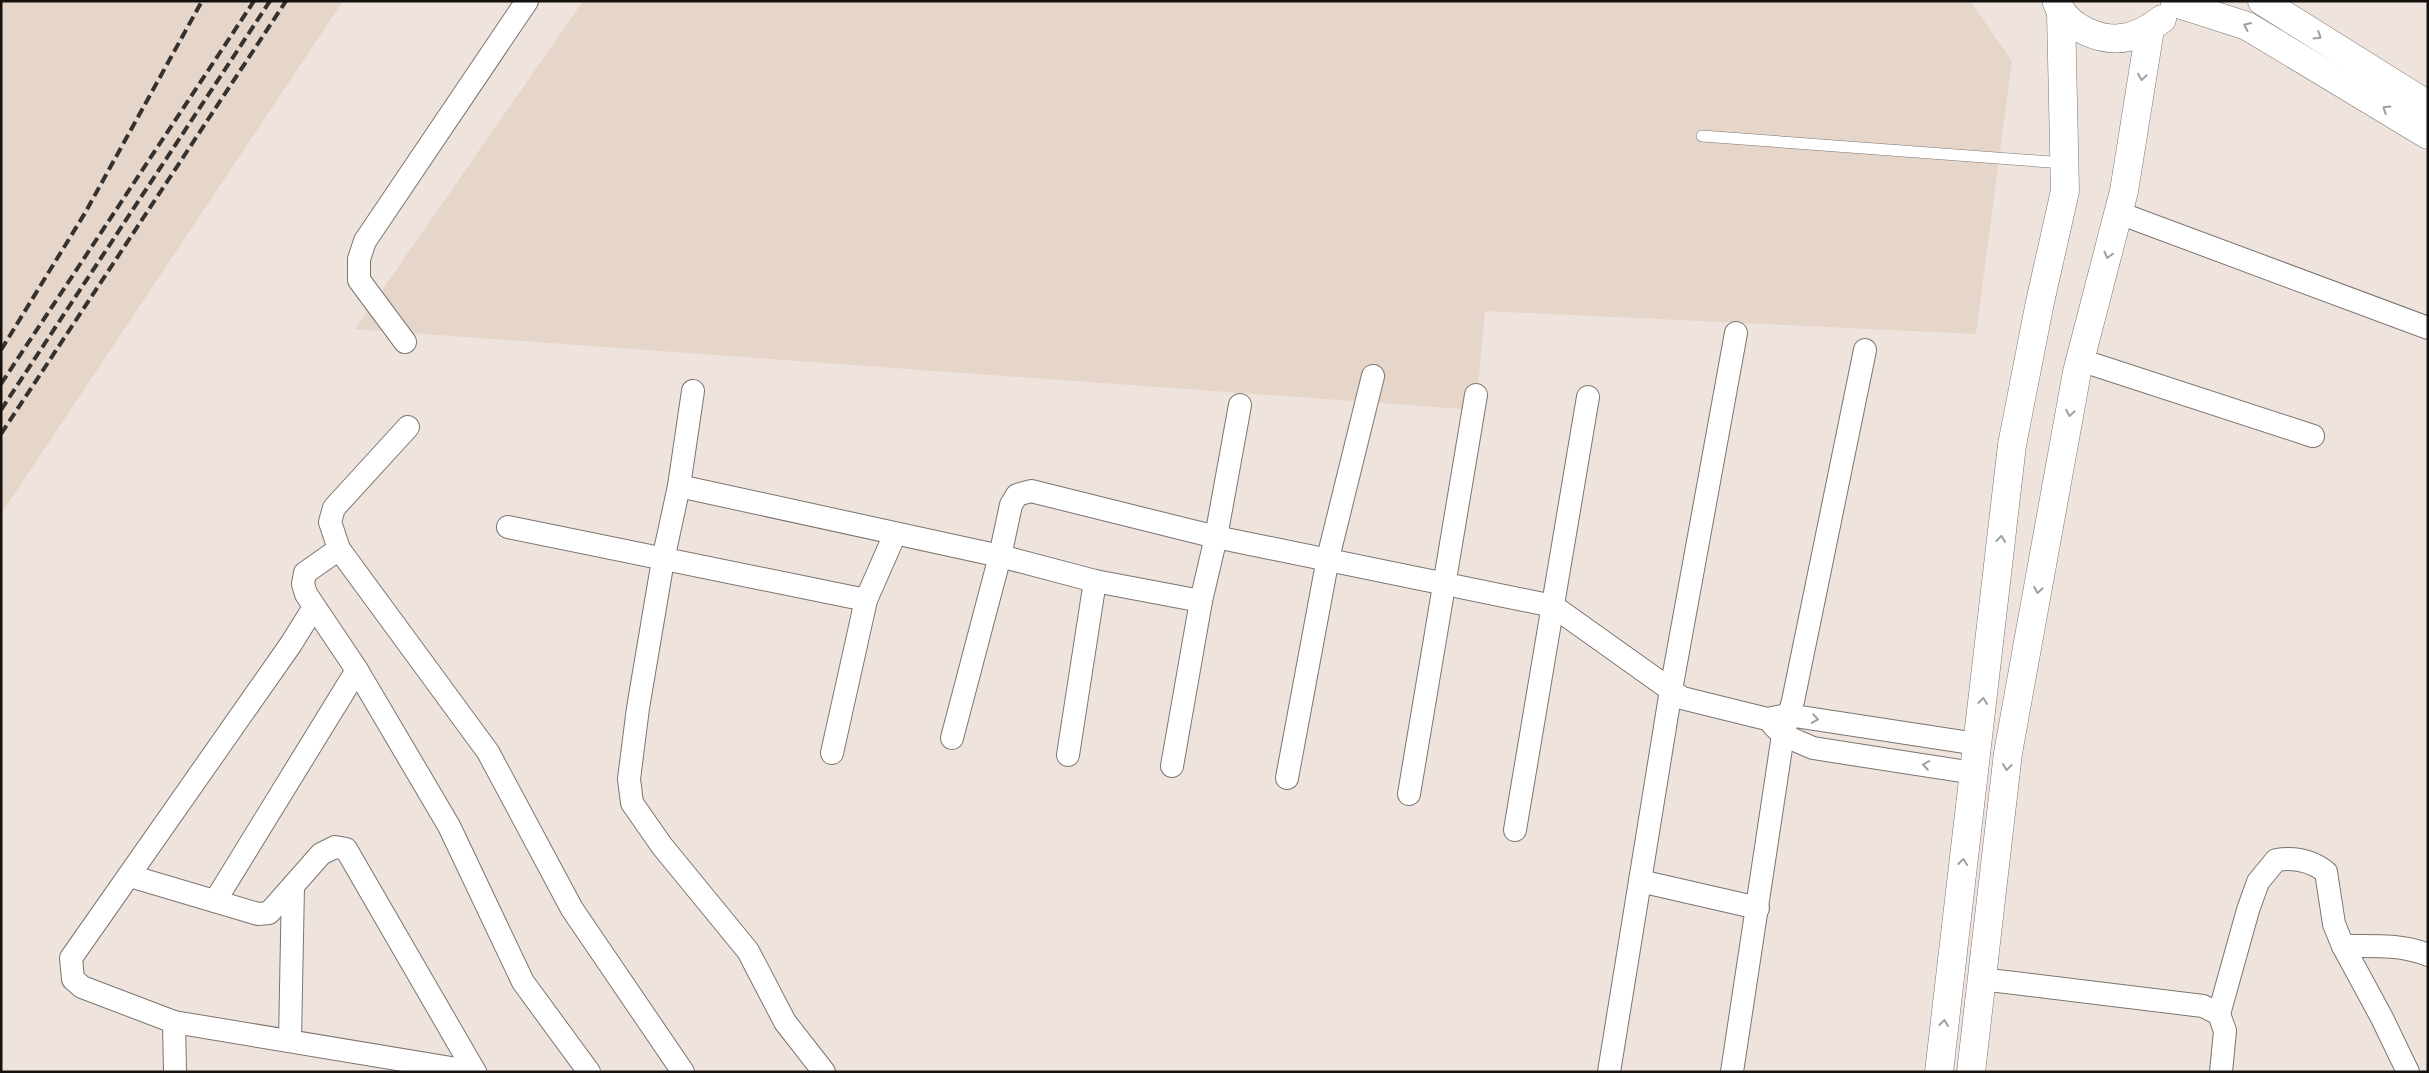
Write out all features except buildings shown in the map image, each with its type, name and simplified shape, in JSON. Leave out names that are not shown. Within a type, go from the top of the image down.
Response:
[{"type":"street","points":[[405,342],[359,280],[359,259],[365,241],[527,1]]},
{"type":"street","points":[[2262,1],[2428,105]]},
{"type":"street","points":[[2059,7],[2080,29],[2103,38],[2127,38],[2150,29],[2164,17],[2175,2],[2248,26],[2428,135]]},
{"type":"street","points":[[1939,1072],[2012,444],[2064,191],[2059,7]]},
{"type":"street","points":[[1971,1072],[2008,753],[2080,360],[2124,191],[2150,29]]},
{"type":"street","points":[[2119,212],[2428,328]]},
{"type":"street","points":[[1609,1072],[1671,690],[1736,333]]},
{"type":"street","points":[[1732,1072],[1758,908],[1780,723],[1793,701],[1865,350]]},
{"type":"street","points":[[2080,360],[2313,436]]},
{"type":"street","points":[[1287,778],[1328,558],[1373,376]]},
{"type":"street","points":[[692,391],[679,486],[663,560],[634,734],[629,778],[632,804],[662,846],[748,951],[785,1022],[824,1072]]},
{"type":"street","points":[[1409,794],[1476,395]]},
{"type":"street","points":[[1516,830],[1588,397]]},
{"type":"street","points":[[1172,766],[1201,601],[1216,537],[1240,405]]},
{"type":"street","points":[[408,427],[334,508],[330,522],[339,549],[488,752],[572,908],[683,1072]]},
{"type":"street","points":[[679,486],[1000,556],[1095,581],[1201,601]]},
{"type":"street","points":[[952,738],[1000,556],[1011,505],[1017,495],[1031,491],[1216,537],[1328,558],[1553,606],[1682,698],[1780,723],[1977,744]]},
{"type":"street","points":[[508,527],[866,600]]},
{"type":"street","points":[[832,753],[866,600],[895,534]]},
{"type":"street","points":[[339,549],[305,574],[303,584],[306,594],[357,670],[449,826],[523,982],[589,1072]]},
{"type":"street","points":[[1068,755],[1095,581]]},
{"type":"street","points":[[314,607],[291,644],[71,958],[73,979],[82,987],[174,1022],[475,1072]]},
{"type":"street","points":[[215,901],[357,670]]},
{"type":"street","points":[[1780,723],[1813,748],[1974,773]]},
{"type":"street","points":[[130,876],[258,914],[269,913],[321,854],[335,847],[346,849],[475,1072]]},
{"type":"street","points":[[2221,1072],[2225,1031],[2219,1014],[2248,910],[2258,882],[2276,860],[2290,858],[2318,866],[2326,872],[2334,924],[2343,946],[2382,1018],[2408,1072]]},
{"type":"street","points":[[1640,880],[1758,908]]},
{"type":"street","points":[[290,1041],[293,886]]},
{"type":"street","points":[[2343,946],[2389,947],[2414,950],[2428,955]]},
{"type":"street","points":[[1982,980],[2203,1006],[2219,1014]]},
{"type":"street","points":[[174,1022],[175,1072]]},
{"type":"lane","points":[[1702,136],[2064,163]]},
{"type":"shaded area","points":[[1,1],[343,1],[1,514]]},
{"type":"shaded area","points":[[583,1],[1970,1],[2012,61],[1976,334],[1485,311],[1476,410],[355,329]]},
{"type":"railway","points":[[1,350],[85,213],[202,1]]},
{"type":"railway","points":[[1,384],[254,1]]},
{"type":"railway","points":[[1,410],[270,1]]},
{"type":"railway","points":[[1,434],[286,1]]}]
